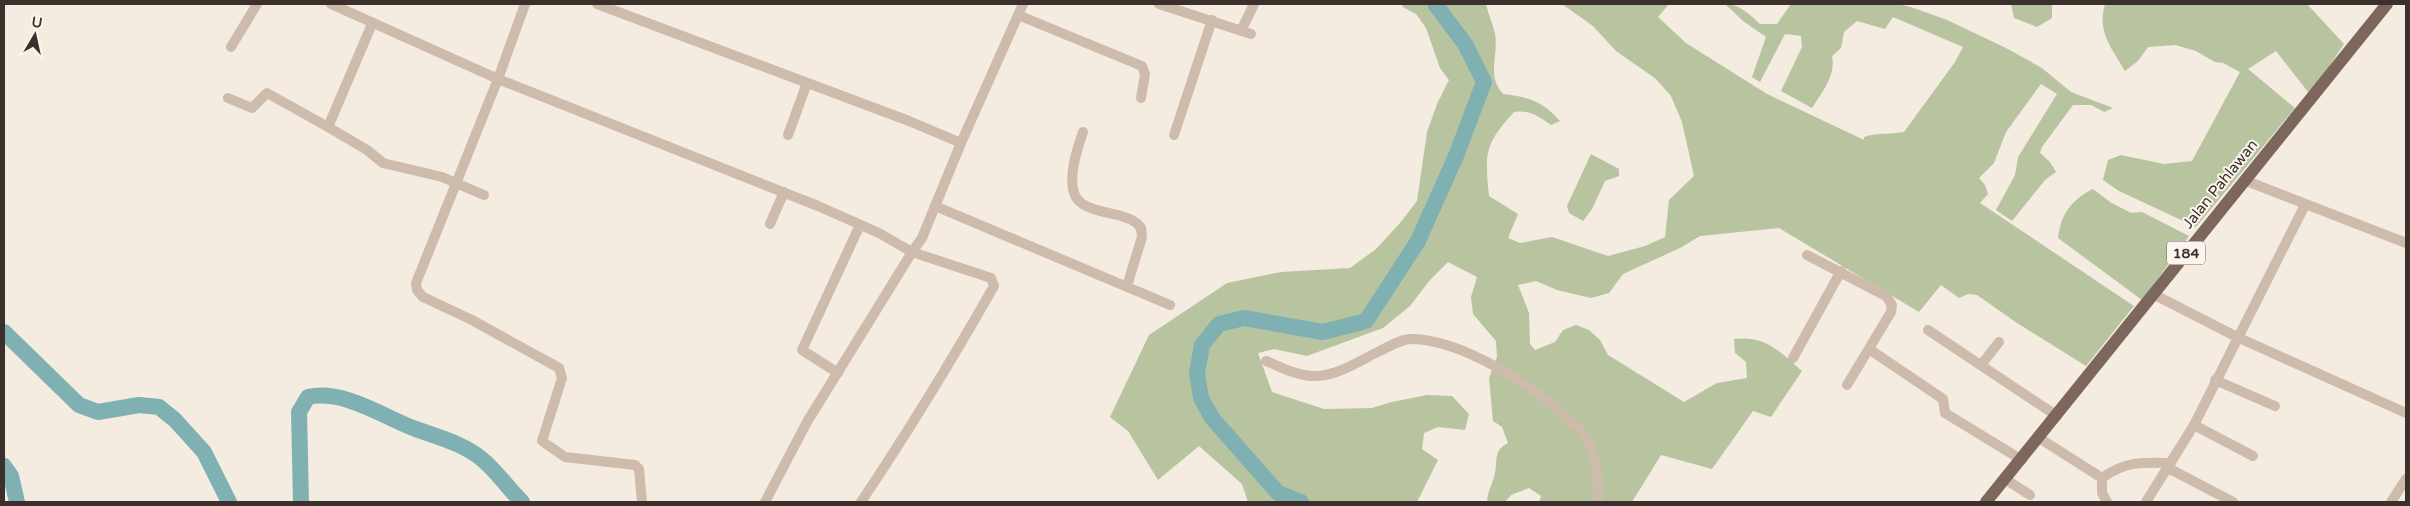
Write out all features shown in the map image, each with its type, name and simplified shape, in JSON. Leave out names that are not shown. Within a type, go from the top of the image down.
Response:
[{"type":"main road","name":"Jalan Pahlawan","points":[[1986,502],[2022,460],[2244,180],[2387,4]]},
{"type":"street","points":[[231,47],[257,4]]},
{"type":"street","points":[[331,4],[498,79],[860,224],[912,252],[991,278],[994,286],[917,419],[861,502]]},
{"type":"street","points":[[525,4],[498,79],[416,283],[417,290],[423,296],[472,320],[559,368],[562,378],[542,441],[565,457],[635,465],[639,468],[642,502]]},
{"type":"street","points":[[597,4],[909,121],[961,143]]},
{"type":"street","points":[[766,502],[807,422],[922,238],[961,143],[1024,4]]},
{"type":"street","points":[[1159,4],[1246,32],[1254,4]]},
{"type":"street","points":[[1018,15],[1142,66],[1146,74],[1141,98]]},
{"type":"street","points":[[1174,135],[1212,20]]},
{"type":"street","points":[[328,127],[372,24]]},
{"type":"street","points":[[788,135],[808,83]]},
{"type":"street","points":[[228,98],[252,108],[265,94],[268,94],[367,150],[383,163],[456,182],[484,195]]},
{"type":"street","points":[[1083,132],[1075,155],[1073,172],[1074,192],[1078,200],[1087,206],[1130,219],[1141,228],[1142,237],[1127,286]]},
{"type":"street","points":[[2244,180],[2406,243]]},
{"type":"street","points":[[770,224],[784,192]]},
{"type":"street","points":[[2146,502],[2194,425],[2305,204]]},
{"type":"street","points":[[935,206],[1170,305]]},
{"type":"street","points":[[838,372],[802,350],[860,224]]},
{"type":"street","points":[[1807,255],[1886,296],[1892,305],[1892,312],[1847,385]]},
{"type":"street","points":[[1793,358],[1841,271]]},
{"type":"street","points":[[2153,294],[2237,338],[2406,413]]},
{"type":"street","points":[[1928,330],[2057,416]]},
{"type":"street","points":[[1266,362],[1301,374],[1313,376],[1328,375],[1398,342],[1411,339],[1425,340],[1457,350],[1496,366],[1533,389],[1585,435],[1597,465],[1598,502]]},
{"type":"street","points":[[1981,365],[1999,342]]},
{"type":"street","points":[[1869,349],[1944,399],[1945,412],[2022,460]]},
{"type":"street","points":[[2215,380],[2275,406]]},
{"type":"street","points":[[2194,425],[2254,456]]},
{"type":"street","points":[[2039,438],[2102,478]]},
{"type":"street","points":[[2102,478],[2118,467],[2127,465],[2170,465],[2233,502]]},
{"type":"street","points":[[2102,478],[2102,493],[2107,502]]},
{"type":"street","points":[[2005,479],[2030,495]]},
{"type":"street","points":[[2390,502],[2406,479]]},
{"type":"green space","points":[[1402,4],[1486,4],[1495,34],[1494,72],[1498,87],[1503,94],[1528,99],[1541,104],[1560,121],[1551,125],[1534,114],[1514,112],[1504,123],[1492,142],[1487,159],[1489,196],[1518,214],[1508,238],[1520,243],[1552,237],[1608,256],[1645,246],[1665,237],[1669,200],[1694,176],[1682,122],[1671,96],[1656,79],[1616,51],[1593,26],[1562,4],[1669,4],[1658,17],[1686,43],[1767,94],[1864,140],[1864,137],[1869,135],[1904,132],[1955,62],[1963,47],[1893,17],[1885,29],[1857,21],[1844,32],[1841,48],[1832,56],[1833,63],[1830,77],[1812,108],[1781,91],[1802,47],[1801,36],[1785,34],[1760,82],[1752,77],[1766,37],[1743,21],[1725,4],[1740,8],[1760,24],[1777,24],[1791,4],[1899,4],[1947,20],[2006,48],[2042,68],[2071,92],[2113,108],[2104,112],[2091,105],[2073,105],[2042,147],[2040,153],[2050,162],[2056,172],[2045,180],[2012,221],[1996,210],[2015,175],[2018,157],[2057,94],[2041,84],[2006,132],[1994,163],[1979,178],[1985,185],[1988,194],[1980,203],[2134,306],[2086,366],[2017,323],[1977,295],[1968,294],[1959,298],[1941,285],[1919,312],[1779,228],[1700,236],[1680,248],[1623,274],[1609,293],[1591,298],[1557,290],[1536,281],[1518,285],[1529,313],[1530,344],[1535,350],[1555,342],[1563,330],[1576,325],[1589,330],[1600,340],[1608,355],[1684,402],[1717,383],[1747,378],[1746,362],[1735,353],[1734,339],[1745,338],[1764,342],[1779,351],[1802,371],[1771,417],[1753,411],[1712,469],[1661,455],[1632,502],[1539,502],[1541,496],[1529,488],[1511,495],[1505,502],[1489,502],[1487,500],[1498,452],[1508,443],[1502,427],[1493,421],[1489,378],[1497,357],[1496,341],[1473,314],[1471,297],[1477,277],[1448,262],[1430,280],[1410,306],[1383,328],[1307,356],[1274,349],[1258,353],[1272,392],[1324,409],[1372,408],[1427,395],[1452,396],[1469,414],[1465,430],[1438,427],[1424,433],[1422,449],[1438,460],[1417,502],[1248,502],[1242,484],[1199,446],[1158,480],[1128,431],[1110,417],[1149,335],[1227,283],[1281,272],[1350,268],[1376,249],[1417,201],[1427,132],[1437,104],[1449,80],[1440,68],[1426,28],[1416,14],[1403,7]]},
{"type":"green space","points":[[2011,4],[2052,4],[2052,18],[2037,27],[2014,18]]},
{"type":"green space","points":[[2105,4],[2307,4],[2344,44],[2324,74],[2308,92],[2276,51],[2248,69],[2295,108],[2196,227],[2119,191],[2103,180],[2108,160],[2121,155],[2164,164],[2192,161],[2240,72],[2223,63],[2215,62],[2196,51],[2175,45],[2148,47],[2138,61],[2125,71],[2110,47],[2104,31],[2103,14]]},
{"type":"green space","points":[[1591,154],[1619,169],[1619,176],[1605,181],[1592,209],[1583,221],[1569,213],[1567,206]]},
{"type":"green space","points":[[2093,189],[2110,202],[2131,213],[2142,212],[2189,236],[2142,300],[2058,238],[2059,229],[2068,209],[2085,193]]},
{"type":"waterway","points":[[1301,502],[1278,493],[1212,418],[1201,398],[1197,373],[1202,345],[1219,324],[1244,318],[1323,332],[1366,321],[1418,241],[1456,156],[1484,82],[1465,44],[1435,4]]},
{"type":"waterway","points":[[4,332],[79,405],[98,412],[139,405],[159,407],[175,420],[204,452],[229,502]]},
{"type":"waterway","points":[[301,502],[299,412],[308,397],[321,396],[335,397],[362,405],[413,428],[467,449],[488,465],[522,502]]},
{"type":"waterway","points":[[4,466],[11,476],[17,502]]}]
